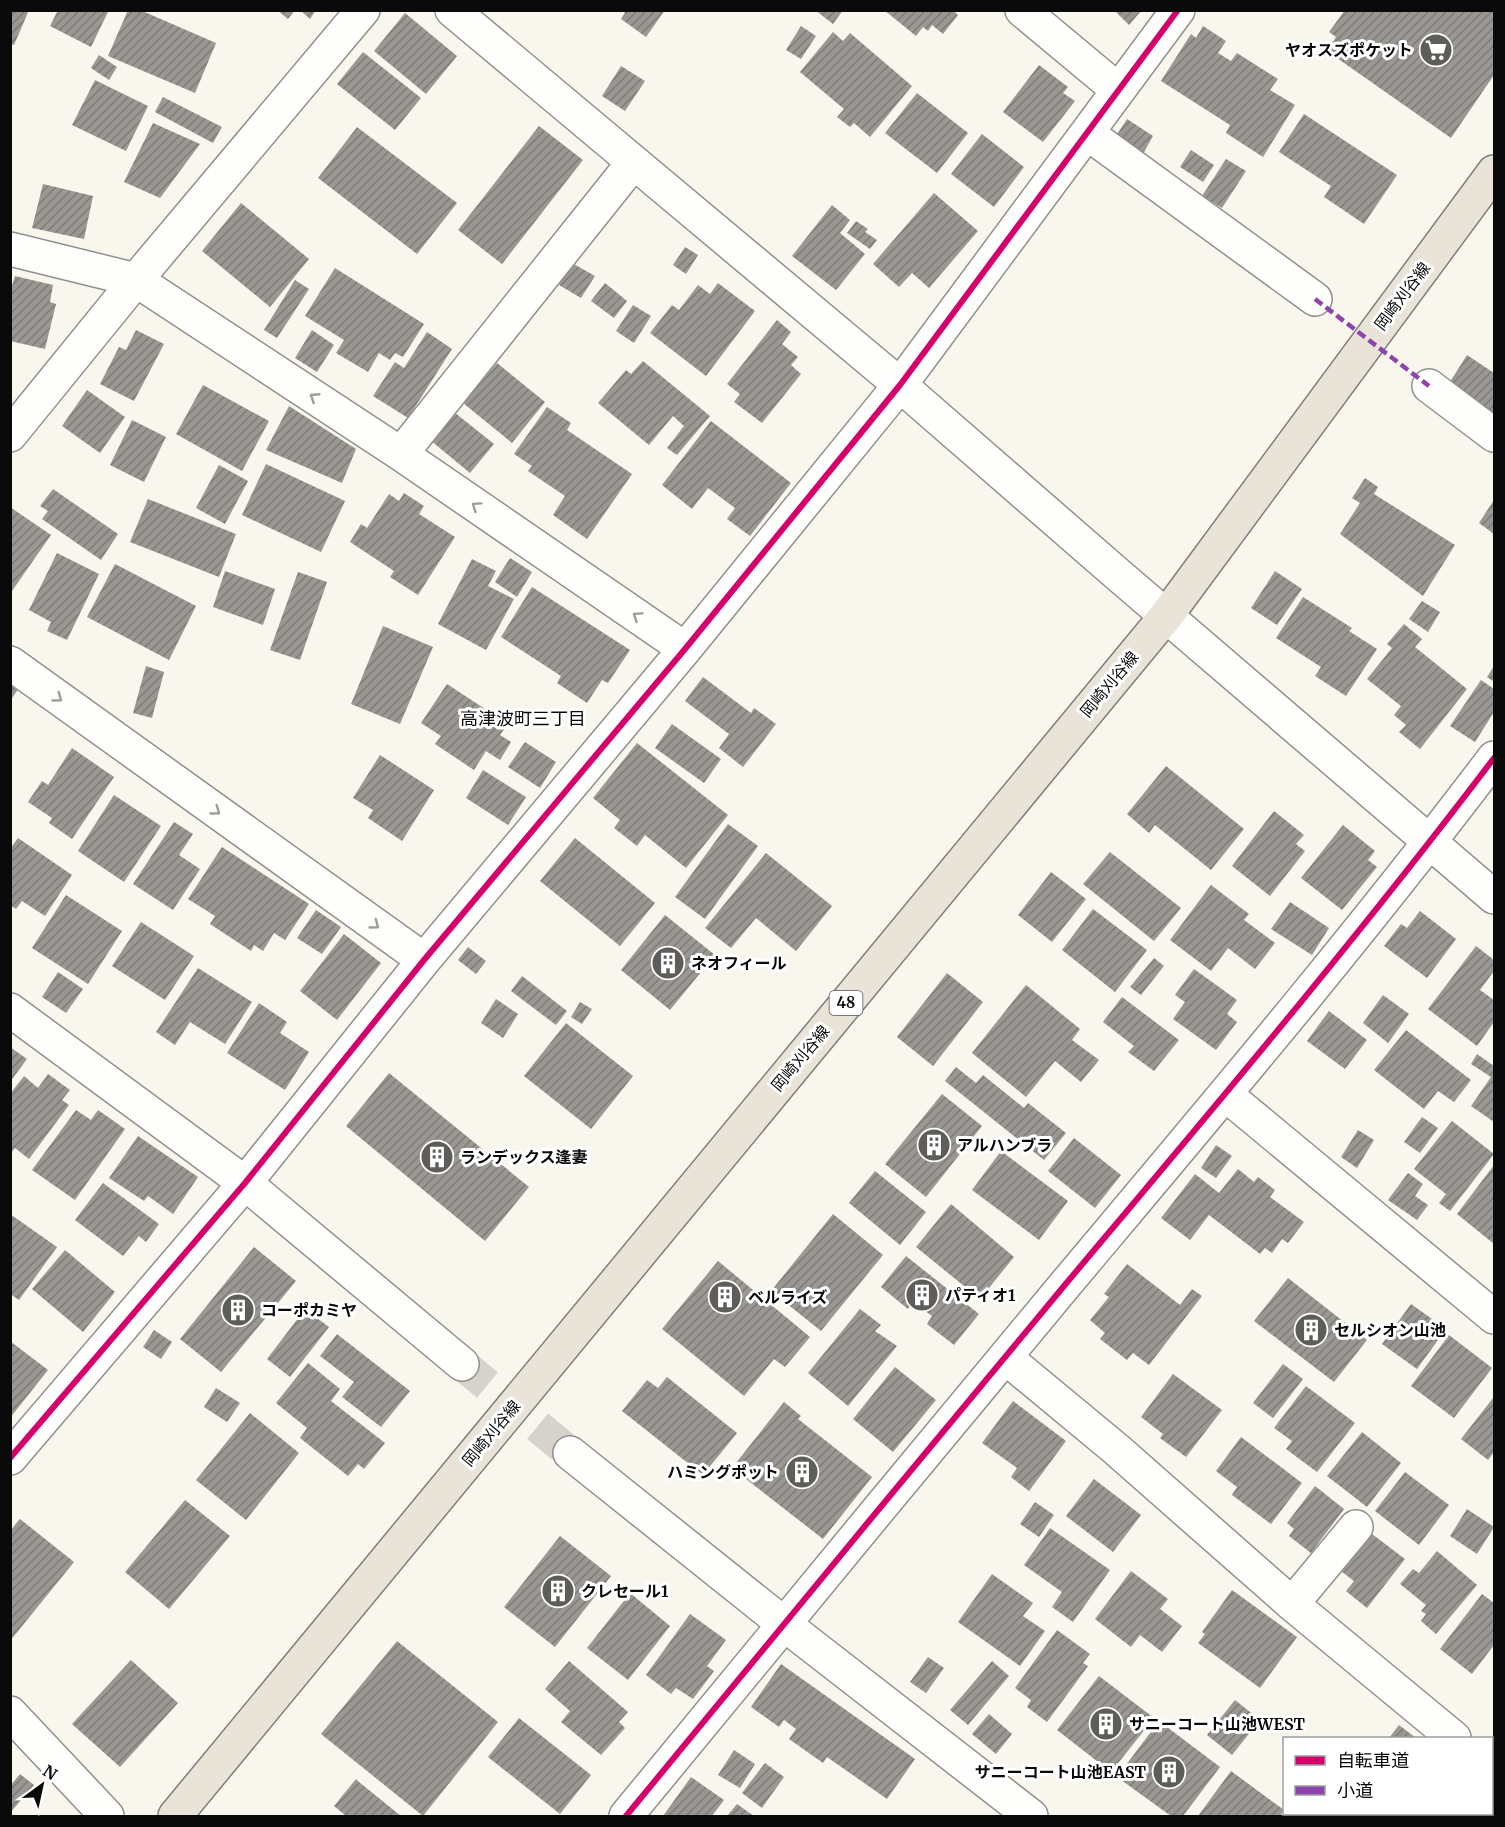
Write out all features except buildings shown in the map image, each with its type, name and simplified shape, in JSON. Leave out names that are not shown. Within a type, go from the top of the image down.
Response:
[{"type":"main road","name":"岡崎刈谷線","points":[[175,1816],[1166,616],[1494,172]]},
{"type":"street","points":[[10,435],[135,280],[363,10]]},
{"type":"street","points":[[452,10],[900,385],[1494,897]]},
{"type":"street","points":[[1022,10],[1118,90]]},
{"type":"street","points":[[10,1458],[245,1183],[424,960],[685,649],[900,385],[1178,10]]},
{"type":"street","points":[[1087,133],[1315,299]]},
{"type":"street","points":[[400,454],[633,163]]},
{"type":"street","points":[[10,249],[135,280],[400,454],[685,649]]},
{"type":"street","points":[[1429,386],[1494,435]]},
{"type":"street","points":[[10,663],[424,960]]},
{"type":"street","points":[[626,1816],[1005,1356],[1225,1094],[1430,842],[1494,758]]},
{"type":"street","points":[[10,1010],[245,1183],[462,1364]]},
{"type":"street","points":[[1225,1094],[1494,1317]]},
{"type":"street","points":[[1005,1356],[1116,1449],[1292,1604],[1453,1737]]},
{"type":"street","points":[[570,1453],[784,1624],[1031,1816]]},
{"type":"street","points":[[1292,1604],[1356,1527]]},
{"type":"street","points":[[10,1713],[107,1816]]},
{"type":"tunnel","points":[[462,1364],[570,1453]]},
{"type":"marked path","points":[[1315,299],[1429,386]]},
{"type":"cycle path","points":[[10,1458],[245,1183],[424,960],[685,649],[900,385],[1178,10]]},
{"type":"cycle path","points":[[626,1816],[1282,1025],[1390,892],[1494,758]]},
{"type":"place","name":"ヤオスズポケット","points":[[1436,50]]},
{"type":"place","name":"ネオフィール","points":[[668,963]]},
{"type":"place","name":"アルハンブラ","points":[[934,1145]]},
{"type":"place","name":"ランデックス逢妻","points":[[437,1157]]},
{"type":"place","name":"パティオ1","points":[[922,1295]]},
{"type":"place","name":"ベルライズ","points":[[725,1297]]},
{"type":"place","name":"コーポカミヤ","points":[[238,1310]]},
{"type":"place","name":"セルシオン山池","points":[[1311,1330]]},
{"type":"place","name":"ハミングポット","points":[[802,1472]]},
{"type":"place","name":"クレセール1","points":[[558,1591]]},
{"type":"place","name":"サニーコート山池WEST","points":[[1106,1724]]},
{"type":"place","name":"サニーコート山池EAST","points":[[1169,1772]]},
{"type":"district","name":"高津波町三丁目","points":[[523,719]]}]
